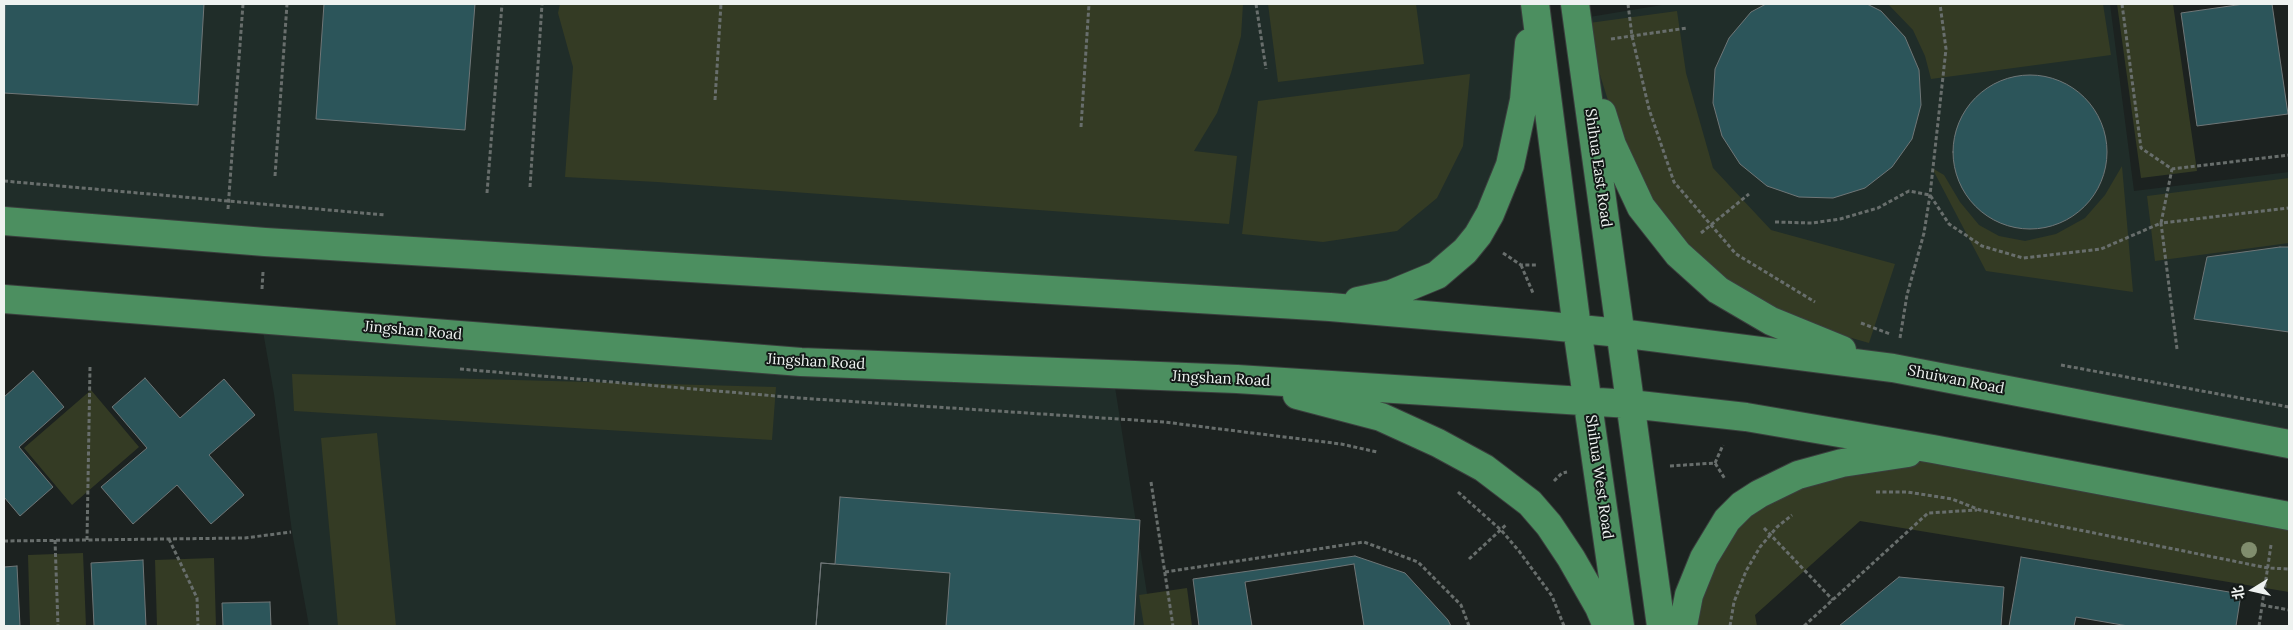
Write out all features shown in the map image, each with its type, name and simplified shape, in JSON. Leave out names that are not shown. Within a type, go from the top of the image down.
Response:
[{"type":"main road","points":[[1330,306],[1391,294],[1436,275],[1464,251],[1478,235],[1490,214],[1510,165],[1524,100],[1534,4]]},
{"type":"main road","points":[[1534,4],[1577,328]]},
{"type":"main road","name":"Shihua East Road","points":[[1576,4],[1620,333]]},
{"type":"main road","points":[[1580,44],[1612,145],[1641,207],[1678,254],[1718,290],[1771,321],[1814,340],[1893,368]]},
{"type":"main road","points":[[4,221],[265,242],[1330,306],[1620,333],[1661,626]]},
{"type":"main road","name":"Jingshan Road","points":[[4,299],[801,362],[1238,379],[1630,404]]},
{"type":"main road","name":"Shihua West Road","points":[[1577,328],[1620,626]]},
{"type":"main road","name":"Shuiwan Road","points":[[1620,333],[1893,368],[2289,444]]},
{"type":"main road","points":[[1238,379],[1381,417],[1438,443],[1484,468],[1530,503],[1549,525],[1595,599],[1607,626]]},
{"type":"main road","points":[[1630,404],[1746,417],[1933,449],[2282,515]]},
{"type":"main road","points":[[1683,626],[1690,595],[1704,558],[1728,520],[1742,505],[1759,494],[1798,475],[1842,463],[1933,449]]},
{"type":"path","points":[[226,239],[243,4]]},
{"type":"path","points":[[276,176],[287,4]]},
{"type":"path","points":[[487,193],[502,4]]},
{"type":"path","points":[[530,187],[542,4]]},
{"type":"path","points":[[715,100],[721,4]]},
{"type":"path","points":[[1081,127],[1089,4]]},
{"type":"path","points":[[1256,4],[1266,69]]},
{"type":"path","points":[[1628,4],[1632,36],[1649,109],[1674,182],[1736,254],[1823,308]]},
{"type":"path","points":[[1893,368],[1908,295],[1924,233],[1930,196],[1946,49],[1940,4]]},
{"type":"path","points":[[2122,4],[2142,148],[2172,169],[2289,155]]},
{"type":"path","points":[[1580,44],[1687,28]]},
{"type":"path","points":[[2172,169],[2161,223],[2177,349]]},
{"type":"path","points":[[4,181],[386,215]]},
{"type":"path","points":[[1775,222],[1812,223],[1840,219],[1878,208],[1909,191],[1930,196],[1948,224],[1982,246],[2023,258],[2100,249],[2161,223],[2289,208]]},
{"type":"path","points":[[260,319],[265,242]]},
{"type":"path","points":[[1857,322],[1900,338],[1910,339]]},
{"type":"path","points":[[2056,365],[2289,407]]},
{"type":"path","points":[[87,540],[90,367]]},
{"type":"path","points":[[454,369],[799,398],[1164,422],[1340,444],[1386,454]]},
{"type":"path","points":[[1151,482],[1173,626]]},
{"type":"path","points":[[1457,491],[1501,530],[1519,551],[1552,596],[1564,626]]},
{"type":"path","points":[[1870,492],[1907,492],[1943,498],[1980,510],[2268,568],[2289,570]]},
{"type":"path","points":[[1804,626],[1928,513],[1980,510]]},
{"type":"path","points":[[1730,626],[1734,602],[1746,571],[1760,547],[1777,527],[1796,512]]},
{"type":"path","points":[[2259,626],[2268,568],[2282,515]]},
{"type":"path","points":[[4,541],[245,538],[291,532]]},
{"type":"path","points":[[169,539],[197,598],[198,626]]},
{"type":"path","points":[[55,540],[58,626]]},
{"type":"path","points":[[1165,572],[1364,542],[1418,562],[1461,605],[1468,626]]},
{"type":"path","points":[[2262,605],[2289,610]]},
{"type":"shaded area","points":[[4,4],[1531,4],[1524,100],[1464,251],[1330,306],[4,221]]},
{"type":"shaded area","points":[[1668,4],[2110,4],[2134,191],[2289,172],[2289,443],[1893,368],[1814,340],[1613,145],[1577,19]]},
{"type":"shaded area","points":[[261,320],[1113,374],[1152,626],[309,626],[292,532],[274,394]]},
{"type":"green space","points":[[560,4],[1243,4],[1241,36],[1231,73],[1217,113],[1194,151],[1237,156],[1229,224],[657,182],[565,177],[573,67],[558,13]]},
{"type":"green space","points":[[1268,4],[1416,4],[1424,64],[1278,82]]},
{"type":"green space","points":[[1888,4],[2103,4],[2111,55],[1931,79],[1925,56],[1913,30]]},
{"type":"green space","points":[[2117,4],[2173,4],[2197,171],[2141,178]]},
{"type":"green space","points":[[1677,11],[1686,73],[1713,168],[1771,230],[1895,264],[1869,343],[1817,328],[1724,285],[1686,246],[1649,200],[1622,145],[1590,43],[1589,23]]},
{"type":"green space","points":[[1470,74],[1463,146],[1437,198],[1397,231],[1323,242],[1242,234],[1258,101]]},
{"type":"green space","points":[[2122,166],[2133,292],[1986,271],[1932,168],[1944,175],[1960,202],[1979,225],[1999,236],[2025,241],[2056,234],[2085,218],[2105,195]]},
{"type":"green space","points":[[2289,178],[2289,243],[2155,261],[2147,196]]},
{"type":"green space","points":[[292,374],[776,387],[772,440],[294,411]]},
{"type":"green space","points":[[91,390],[139,447],[72,505],[24,448]]},
{"type":"green space","points":[[377,433],[396,626],[338,626],[321,438]]},
{"type":"green space","points":[[1931,454],[2289,522],[2289,592],[1860,521],[1755,615],[1757,626],[1691,626],[1696,594],[1732,526],[1798,481]]},
{"type":"green space","points":[[83,553],[86,626],[30,626],[28,555]]},
{"type":"green space","points":[[214,558],[216,626],[157,626],[155,560]]},
{"type":"green space","points":[[1187,588],[1192,626],[1144,626],[1139,595]]},
{"type":"building","points":[[5,4],[204,4],[198,105],[4,93]]},
{"type":"building","points":[[324,4],[475,4],[465,130],[316,119]]},
{"type":"building","points":[[1766,4],[1867,4],[1881,11],[1905,37],[1919,70],[1921,105],[1912,139],[1892,167],[1865,188],[1833,198],[1799,197],[1767,186],[1740,164],[1722,136],[1713,103],[1715,69],[1729,38],[1751,12]]},
{"type":"building","points":[[2244,4],[2272,4],[2288,114],[2197,126],[2181,13]]},
{"type":"building","points":[[2030,75],[2060,80],[2085,97],[2102,122],[2107,152],[2102,182],[2085,207],[2060,224],[2030,229],[2000,224],[1975,207],[1958,182],[1953,152],[1958,122],[1975,97],[2000,80]]},
{"type":"building","points":[[2289,247],[2289,332],[2194,319],[2207,257]]},
{"type":"building","points":[[33,371],[64,407],[19,447],[53,487],[20,516],[4,497],[4,397]]},
{"type":"building","points":[[145,378],[180,418],[224,379],[255,415],[209,455],[244,495],[211,524],[177,485],[133,524],[101,487],[147,448],[112,407]]},
{"type":"building","points":[[840,497],[1140,520],[1134,626],[816,626],[821,563],[835,564]]},
{"type":"building","points":[[1355,556],[1405,573],[1448,620],[1451,626],[1199,626],[1193,579]]},
{"type":"building","points":[[2021,557],[2241,594],[2236,626],[2128,626],[2076,617],[2074,626],[2009,626]]},
{"type":"building","points":[[143,560],[146,626],[94,626],[91,563]]},
{"type":"building","points":[[821,563],[950,573],[946,626],[816,626]]},
{"type":"building","points":[[1354,564],[1364,626],[1252,626],[1245,582]]},
{"type":"building","points":[[17,566],[20,626],[4,626],[4,567]]},
{"type":"building","points":[[1899,577],[2004,587],[2001,626],[1839,626]]},
{"type":"building","points":[[270,602],[271,626],[223,626],[222,603]]}]
